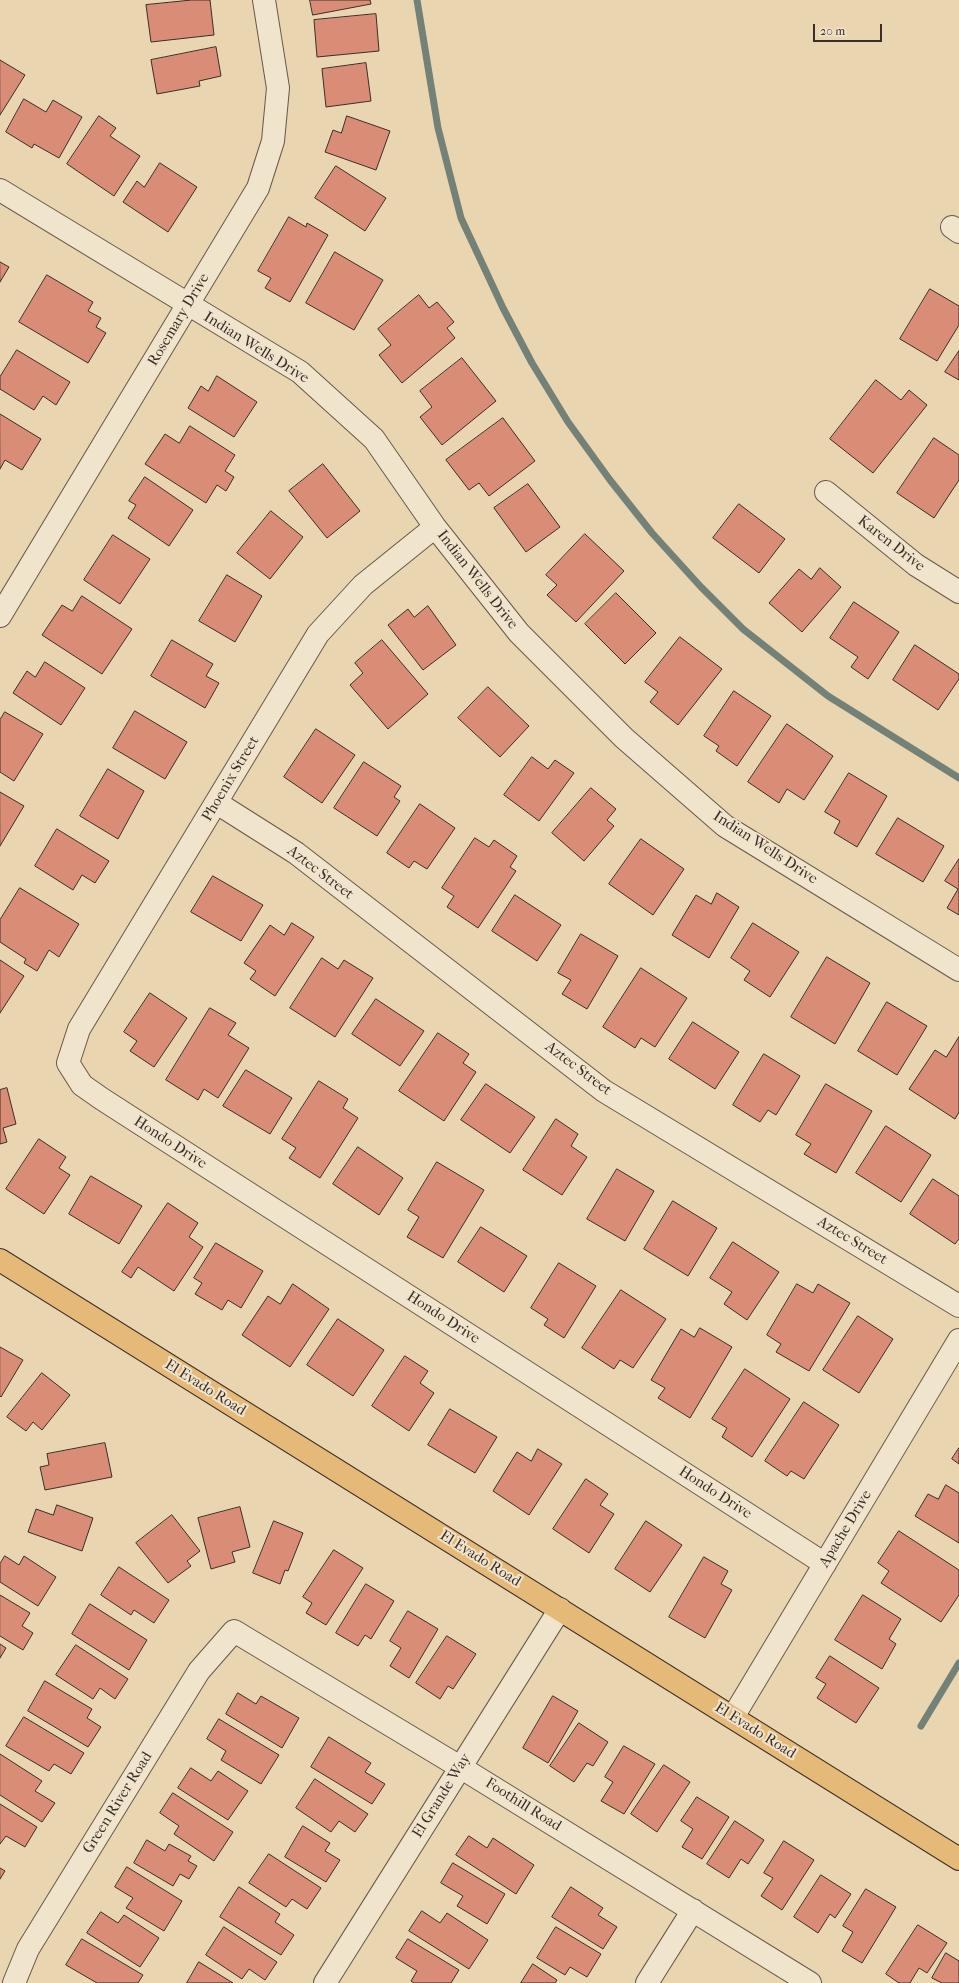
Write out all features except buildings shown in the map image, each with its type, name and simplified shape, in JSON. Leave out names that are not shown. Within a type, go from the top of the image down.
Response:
[{"type":"main road","name":"El Evado Road","points":[[0,1260],[959,1859]]},
{"type":"street","name":"Rosemary Drive","points":[[0,616],[258,188],[274,141],[278,88],[264,0]]},
{"type":"street","name":"Indian Wells Drive","points":[[0,190],[300,372],[374,439],[435,527],[519,633],[624,738],[725,826],[959,970]]},
{"type":"street","name":"Karen Drive","points":[[826,492],[916,565],[959,592]]},
{"type":"street","name":"Phoenix Street","points":[[68,1063],[79,1030],[318,634],[363,586],[435,527]]},
{"type":"street","name":"Aztec Street","points":[[217,803],[296,854],[604,1090],[959,1306]]},
{"type":"street","name":"Hondo Drive","points":[[68,1063],[82,1085],[825,1564]]},
{"type":"street","name":"Apache Drive","points":[[733,1717],[959,1340]]},
{"type":"street","name":"El Grande Way","points":[[325,1983],[560,1609]]},
{"type":"street","name":"Foothill Road","points":[[234,1631],[460,1767],[810,1983]]},
{"type":"street","name":"Green River Road","points":[[14,1983],[28,1949],[194,1678],[234,1631]]},
{"type":"street","points":[[647,1983],[693,1910]]},
{"type":"waterway","points":[[417,0],[438,128],[461,218],[503,308],[532,363],[568,422],[610,480],[652,533],[701,587],[743,629],[828,696],[959,778]]},
{"type":"waterway","points":[[921,1726],[959,1663]]}]
